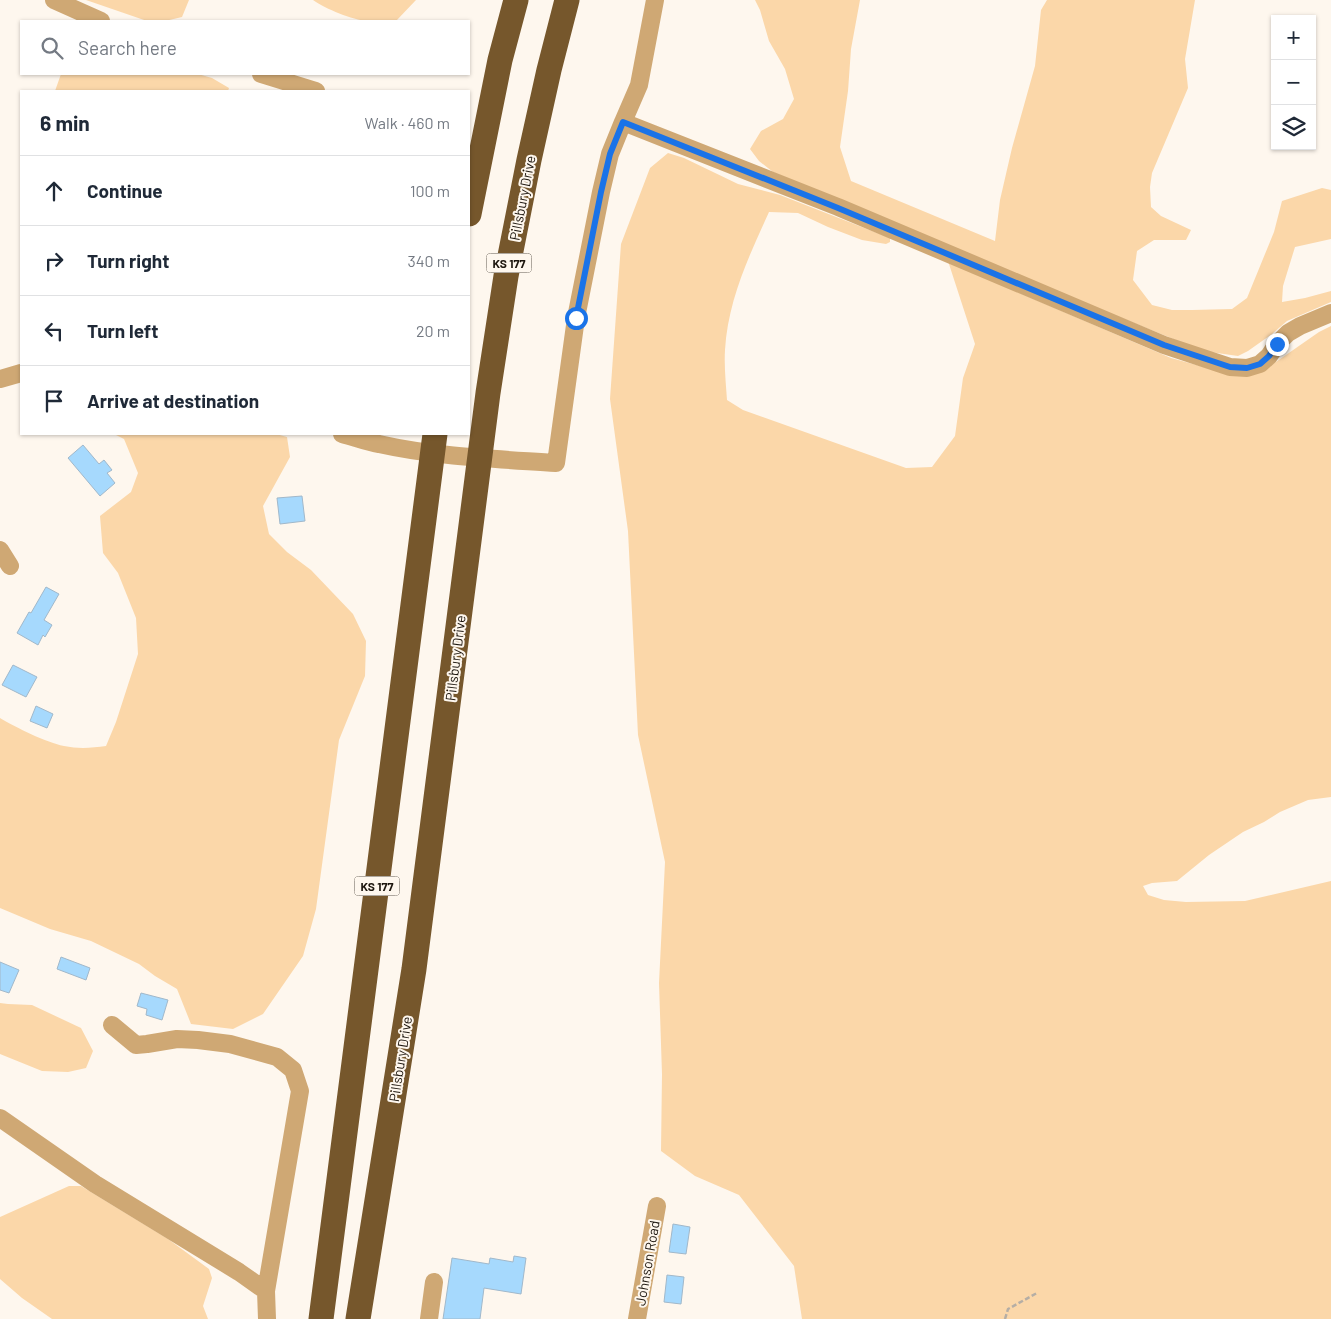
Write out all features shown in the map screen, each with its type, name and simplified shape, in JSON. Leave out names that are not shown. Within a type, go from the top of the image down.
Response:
[{"type":"highway","points":[[470,209],[500,60],[516,0]]},
{"type":"highway","name":"Pillsbury Drive","points":[[358,1319],[414,969],[488,393],[506,276],[529,160],[567,0]]},
{"type":"highway","name":"KS 177","points":[[321,1319],[434,443]]},
{"type":"street","points":[[54,0],[98,20]]},
{"type":"street","points":[[349,435],[434,443],[481,458],[556,463],[576,318],[601,192],[610,154],[639,85],[655,0]]},
{"type":"street","points":[[264,75],[313,90]]},
{"type":"street","points":[[623,122],[847,211],[1164,345],[1230,367],[1247,368],[1260,364],[1288,333],[1331,313]]},
{"type":"street","points":[[0,380],[20,373]]},
{"type":"street","points":[[0,550],[10,566]]},
{"type":"street","points":[[112,1025],[136,1045],[177,1039],[230,1044],[277,1057],[293,1070],[300,1091],[266,1291],[267,1319]]},
{"type":"street","points":[[0,1118],[95,1184],[239,1272],[266,1291]]},
{"type":"street","name":"Johnson Road","points":[[637,1319],[657,1206]]},
{"type":"street","points":[[429,1319],[434,1282]]},
{"type":"path","points":[[1005,1319],[1008,1309],[1037,1292]]},
{"type":"shaded area","points":[[86,0],[189,0],[182,17],[169,20],[144,20]]},
{"type":"shaded area","points":[[313,0],[416,0],[397,20],[362,20],[347,16]]},
{"type":"shaded area","points":[[755,0],[860,0],[851,49],[848,91],[840,147],[851,181],[995,241],[1000,200],[1012,148],[1035,66],[1041,10],[1047,0],[1195,0],[1185,59],[1188,88],[1152,173],[1150,187],[1151,207],[1161,216],[1191,230],[1186,240],[1154,240],[1137,251],[1133,280],[1152,305],[1172,310],[1232,309],[1247,298],[1274,232],[1282,201],[1322,188],[1331,190],[1331,239],[1295,247],[1283,286],[1282,302],[1331,291],[1331,302],[1287,321],[1272,334],[1238,356],[1203,351],[1033,282],[773,172],[759,161],[750,149],[761,131],[783,119],[794,99],[785,69],[769,41],[760,10]]},
{"type":"shaded area","points":[[61,75],[202,75],[212,78],[229,88],[228,90],[55,90]]},
{"type":"shaded area","points":[[668,153],[684,158],[738,184],[780,195],[890,238],[890,242],[886,244],[862,240],[798,213],[769,212],[741,279],[730,314],[725,350],[727,400],[743,410],[906,468],[932,467],[955,436],[963,378],[975,344],[948,261],[1171,358],[1222,372],[1253,372],[1273,364],[1319,332],[1331,326],[1331,797],[1308,800],[1280,812],[1243,832],[1209,855],[1177,881],[1152,883],[1143,886],[1148,895],[1164,900],[1186,902],[1245,901],[1331,881],[1331,1319],[802,1319],[794,1266],[739,1195],[695,1176],[661,1151],[662,1074],[659,983],[665,862],[638,735],[628,531],[610,399],[621,244],[650,168]]},
{"type":"shaded area","points":[[116,435],[280,435],[287,437],[290,457],[263,506],[269,534],[287,552],[311,570],[353,614],[366,641],[365,676],[339,740],[316,909],[303,956],[263,1014],[233,1029],[191,1024],[177,989],[139,964],[91,941],[50,929],[0,908],[0,718],[56,744],[80,748],[106,746],[116,722],[138,654],[136,618],[118,573],[103,553],[100,516],[131,492],[138,473],[124,439]]},
{"type":"shaded area","points":[[0,1003],[32,1005],[81,1028],[93,1051],[86,1068],[68,1072],[42,1071],[0,1054]]},
{"type":"shaded area","points":[[69,1186],[81,1186],[168,1239],[209,1269],[212,1278],[203,1306],[208,1319],[52,1319],[22,1298],[0,1279],[0,1217]]},
{"type":"building","points":[[83,445],[99,464],[104,460],[112,470],[107,473],[115,483],[100,496],[68,458]]},
{"type":"building","points":[[302,496],[305,521],[280,524],[277,498]]},
{"type":"building","points":[[46,587],[59,594],[44,620],[52,625],[45,637],[43,635],[38,645],[17,633]]},
{"type":"building","points":[[13,665],[37,677],[26,697],[2,685]]},
{"type":"building","points":[[36,706],[53,714],[47,728],[30,721]]},
{"type":"building","points":[[61,957],[90,968],[86,980],[57,969]]},
{"type":"building","points":[[0,962],[19,970],[9,993],[0,990]]},
{"type":"building","points":[[141,993],[168,1000],[162,1020],[146,1015],[147,1009],[137,1006]]},
{"type":"building","points":[[673,1224],[690,1227],[686,1254],[669,1252]]},
{"type":"building","points":[[514,1256],[526,1258],[521,1294],[484,1288],[480,1319],[443,1319],[452,1258],[489,1264],[490,1258],[513,1262]]},
{"type":"building","points":[[667,1275],[684,1277],[681,1304],[664,1302]]},
{"type":"route","points":[[576,318],[610,154],[623,122],[838,208],[1164,345],[1230,367],[1247,368],[1260,364],[1269,356],[1277,344]]}]
